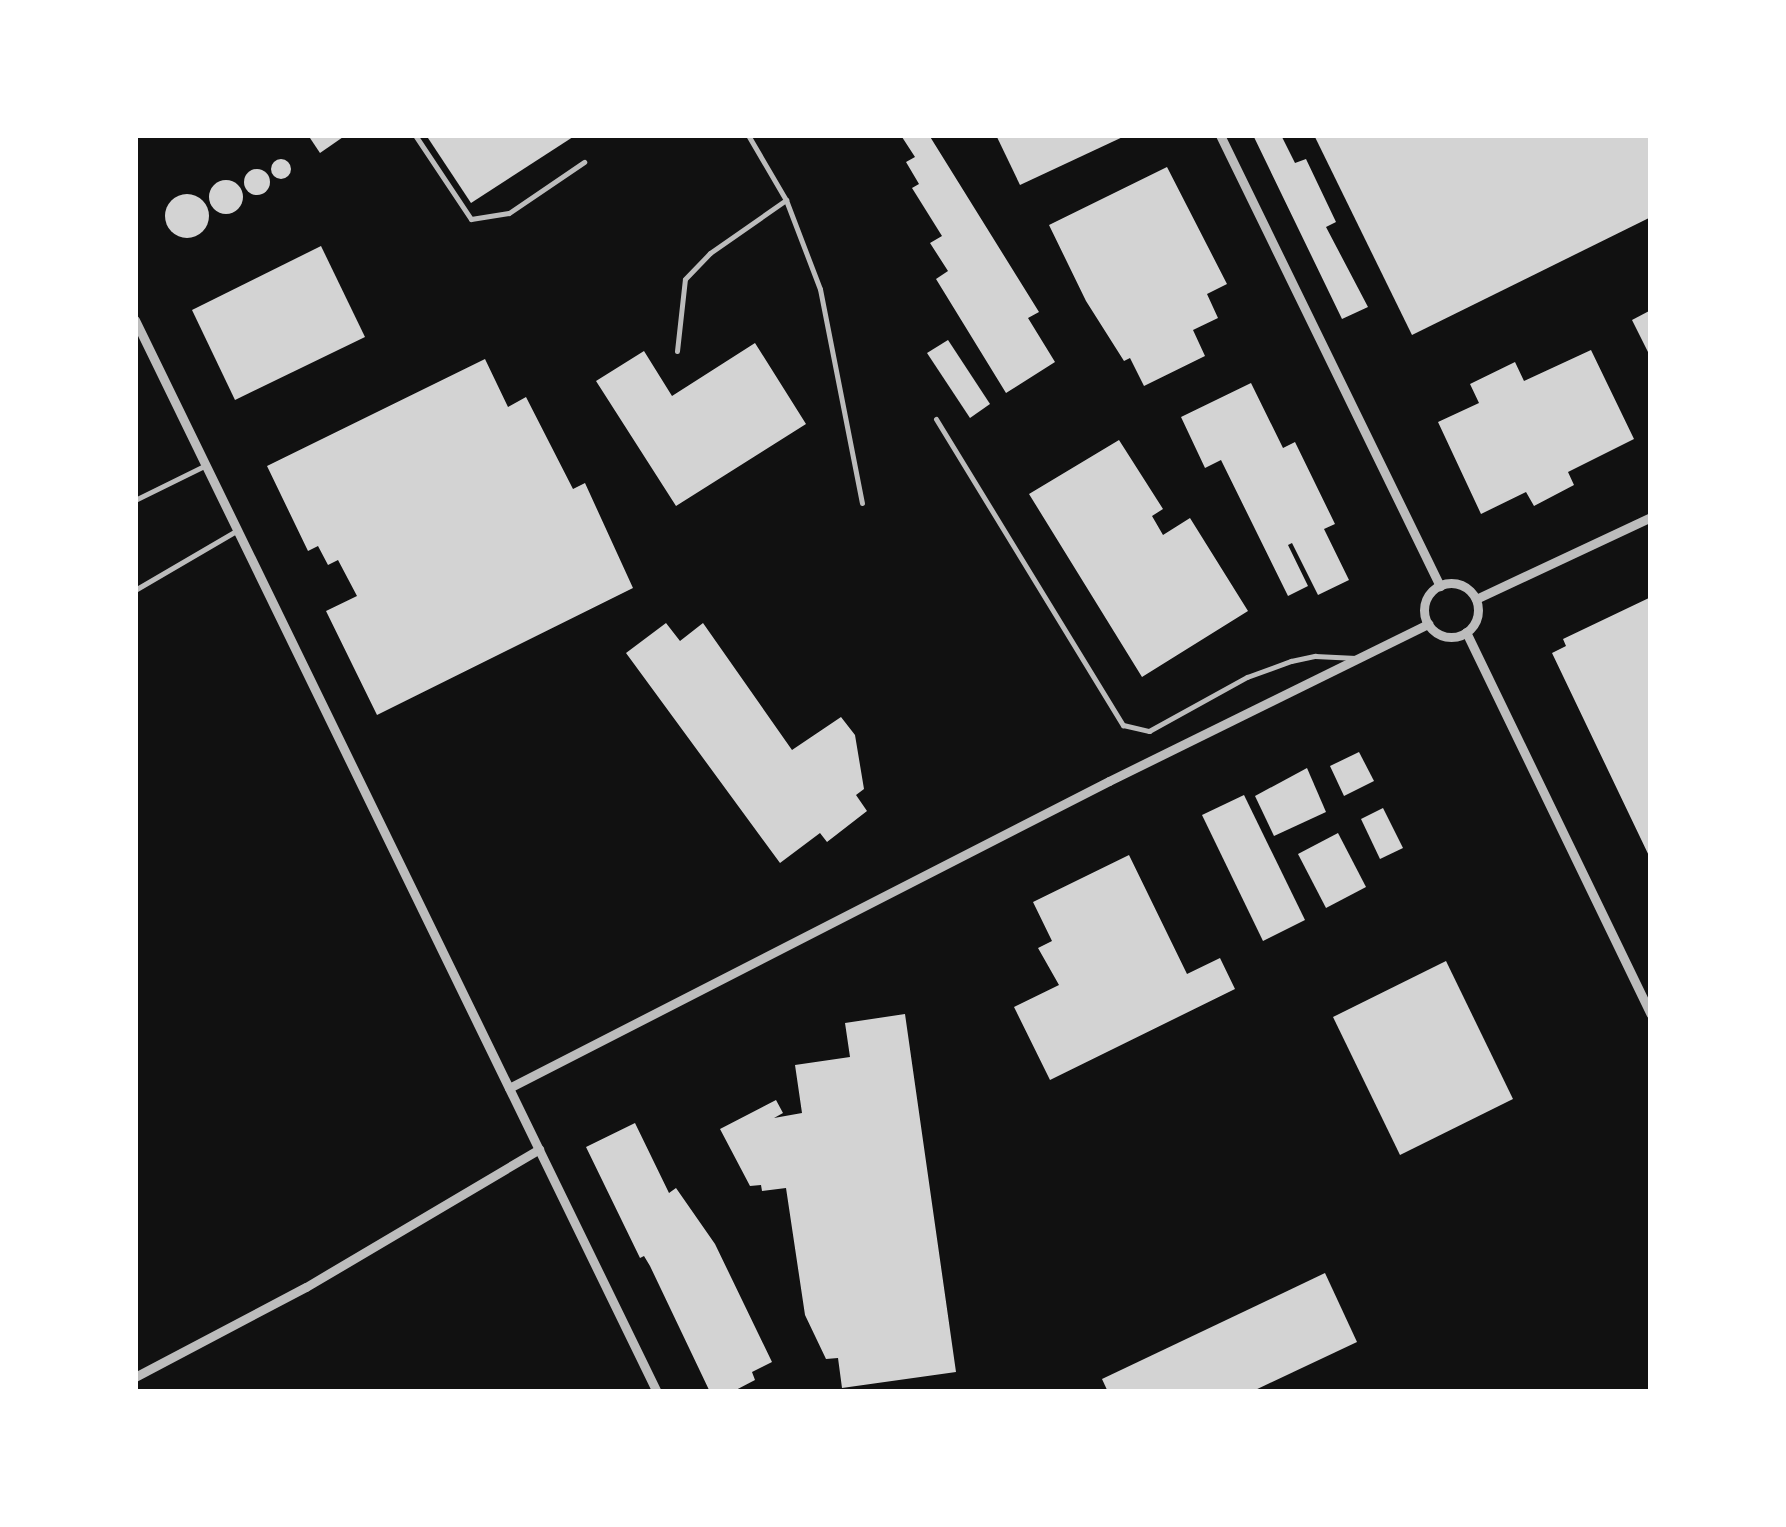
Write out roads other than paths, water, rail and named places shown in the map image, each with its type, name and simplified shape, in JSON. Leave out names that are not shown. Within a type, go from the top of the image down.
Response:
[{"type":"street","points":[[1220,135],[1440,586]]},
{"type":"street","points":[[135,320],[657,1392]]},
{"type":"street","points":[[1476,599],[1651,518]]},
{"type":"street","points":[[1440,586],[1464,586],[1476,599],[1476,621],[1466,632],[1441,635],[1428,624],[1427,598],[1440,586]]},
{"type":"street","points":[[509,1088],[1109,781],[1428,624]]},
{"type":"street","points":[[1466,632],[1651,1014]]},
{"type":"street","points":[[135,1377],[306,1287],[540,1148]]},
{"type":"lane","points":[[414,135],[471,220],[510,212],[584,162]]},
{"type":"lane","points":[[748,135],[786,200],[820,289],[862,502]]},
{"type":"lane","points":[[677,351],[685,279],[710,252],[786,200]]},
{"type":"lane","points":[[936,418],[1123,724],[1148,731],[1247,677],[1291,660],[1315,656],[1359,658]]},
{"type":"lane","points":[[135,500],[207,464]]},
{"type":"lane","points":[[135,590],[238,530]]}]
